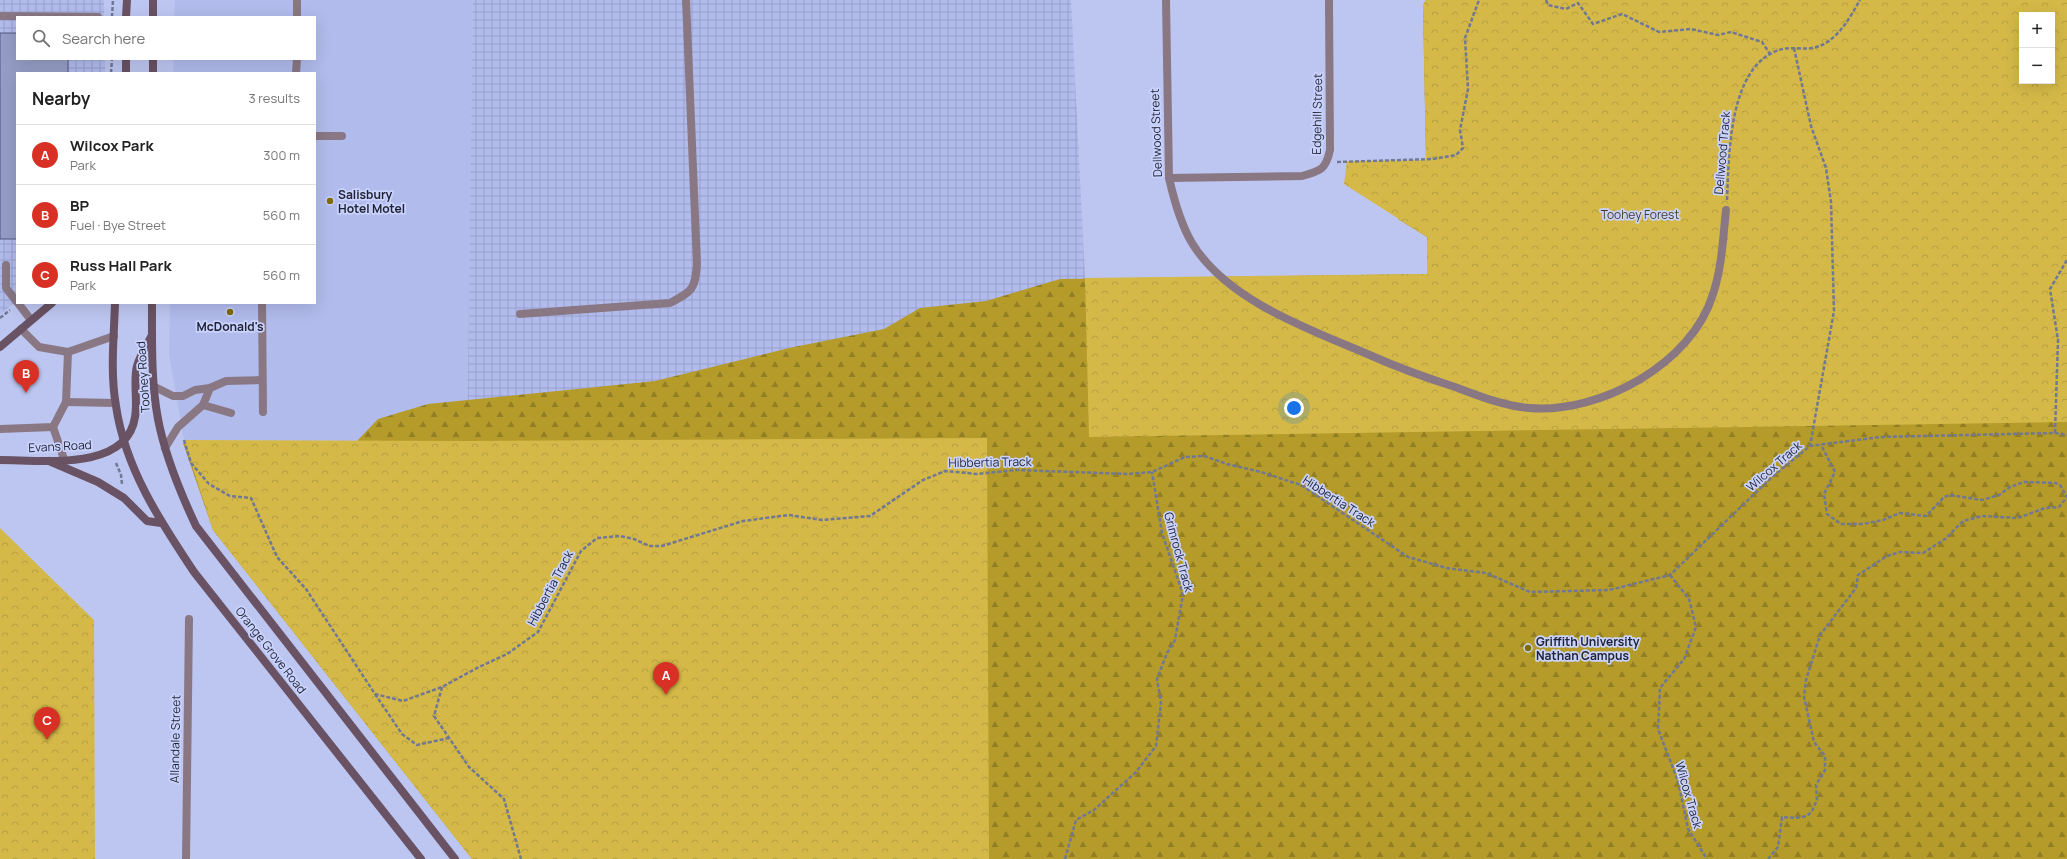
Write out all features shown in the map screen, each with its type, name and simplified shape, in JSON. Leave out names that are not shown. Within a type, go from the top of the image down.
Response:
[{"type":"main road","points":[[126,16],[127,0]]},
{"type":"main road","points":[[153,0],[153,16]]},
{"type":"main road","points":[[126,60],[126,72]]},
{"type":"main road","points":[[153,60],[153,72]]},
{"type":"main road","points":[[0,347],[51,304]]},
{"type":"main road","points":[[115,304],[113,365],[115,403],[124,442]]},
{"type":"main road","name":"Toohey Road","points":[[152,304],[155,387],[158,419],[165,448]]},
{"type":"main road","name":"Evans Road","points":[[0,460],[46,460],[96,457],[107,453],[124,442],[131,434],[135,420],[137,366],[152,335]]},
{"type":"main road","name":"Orange Grove Road","points":[[124,442],[139,479],[161,522],[194,572],[421,859]]},
{"type":"main road","name":"Orange Grove Road","points":[[165,448],[181,493],[196,526],[455,859]]},
{"type":"main road","points":[[46,460],[98,482],[124,498],[147,521],[161,522]]},
{"type":"street","points":[[297,0],[297,16]]},
{"type":"street","points":[[520,314],[670,303],[684,296],[695,284],[697,264],[686,0]]},
{"type":"street","name":"Dellwood Street","points":[[1166,0],[1169,178],[1174,201],[1192,243],[1206,261],[1239,290],[1271,310],[1391,365],[1507,404],[1529,408],[1559,408],[1594,401],[1629,385],[1676,354],[1696,329],[1713,295],[1720,265],[1726,210]]},
{"type":"street","name":"Edgehill Street","points":[[1169,178],[1302,176],[1317,172],[1327,163],[1330,150],[1329,0]]},
{"type":"street","points":[[0,16],[16,16]]},
{"type":"street","points":[[296,72],[297,60]]},
{"type":"street","points":[[316,136],[342,136]]},
{"type":"street","points":[[6,266],[6,288],[16,302]]},
{"type":"street","points":[[18,304],[31,320]]},
{"type":"street","points":[[262,304],[262,412]]},
{"type":"street","points":[[21,329],[39,347],[68,352],[114,336]]},
{"type":"street","points":[[64,459],[53,427],[66,402],[68,352]]},
{"type":"street","points":[[155,387],[173,396],[183,396],[195,390],[210,388],[226,381],[262,380]]},
{"type":"street","points":[[165,448],[178,427],[203,405],[210,388]]},
{"type":"street","points":[[66,402],[115,403]]},
{"type":"street","points":[[203,405],[231,413]]},
{"type":"street","points":[[0,429],[53,427]]},
{"type":"street","name":"Allandale Street","points":[[186,859],[190,619]]},
{"type":"path","points":[[112,16],[113,0]]},
{"type":"path","points":[[1327,163],[1434,159],[1456,156],[1463,148],[1460,130],[1468,89],[1465,38],[1479,0]]},
{"type":"path","points":[[1546,0],[1548,5],[1566,10],[1578,4],[1593,24],[1622,14],[1659,32],[1691,29],[1718,35],[1731,32],[1762,42],[1770,54]]},
{"type":"path","name":"Dellwood Track","points":[[1726,210],[1729,156],[1736,106],[1752,70],[1764,58],[1779,50],[1812,48],[1827,42],[1841,30],[1860,0]]},
{"type":"path","points":[[1794,48],[1811,126],[1826,168],[1831,202],[1834,311],[1810,446]]},
{"type":"path","points":[[111,72],[112,60]]},
{"type":"path","points":[[2055,433],[2058,340],[2050,289],[2067,260]]},
{"type":"path","points":[[178,427],[184,440],[191,463],[210,484],[230,496],[251,498],[277,557],[306,589],[374,694],[402,734],[417,745],[449,738]]},
{"type":"path","name":"Wilcox Track","points":[[1707,859],[1688,829],[1678,781],[1658,729],[1660,688],[1684,660],[1696,627],[1689,599],[1670,575],[1772,477],[1810,446],[1880,437],[2055,433],[2067,435]]},
{"type":"path","points":[[1768,859],[1778,847],[1782,816],[1796,818],[1807,816],[1812,811],[1817,800],[1816,785],[1825,770],[1824,756],[1814,742],[1804,697],[1806,680],[1820,636],[1856,588],[1858,575],[1887,556],[1900,552],[1922,553],[1946,539],[1963,521],[1982,516],[2018,518],[2045,508],[2059,507],[2066,498],[2060,485],[2056,483],[2024,482],[2010,487],[1999,495],[1982,500],[1950,495],[1944,497],[1926,516],[1900,513],[1883,520],[1863,524],[1841,524],[1827,514],[1824,494],[1835,472],[1821,445]]},
{"type":"path","name":"Hibbertia Track","points":[[374,694],[403,701],[442,687],[507,654],[538,632],[580,551],[597,538],[620,536],[634,539],[649,546],[662,546],[743,521],[789,515],[822,520],[870,516],[924,480],[945,471],[977,474],[1016,470],[1128,474],[1152,472],[1185,457],[1204,456],[1301,485],[1408,557],[1447,568],[1486,573],[1530,592],[1609,590],[1670,575]]},
{"type":"path","points":[[116,463],[121,475],[122,484]]},
{"type":"path","name":"Grimrock Track","points":[[1065,859],[1076,820],[1094,810],[1136,772],[1156,746],[1161,703],[1157,679],[1167,653],[1176,640],[1184,594],[1162,533],[1152,472]]},
{"type":"path","points":[[442,687],[434,716],[469,767],[504,799],[521,859]]},
{"type":"shaded area","points":[[0,0],[104,0],[104,16],[16,16],[16,60],[105,60],[105,72],[16,72],[16,301],[0,315]]},
{"type":"shaded area","points":[[175,0],[473,0],[467,441],[184,440],[169,354],[170,304],[316,304],[316,72],[173,72],[174,60],[316,60],[316,16],[174,16]]},
{"type":"shaded area","points":[[473,0],[1071,0],[1085,278],[1089,437],[467,441]]},
{"type":"green space","points":[[1426,0],[2067,0],[2067,859],[472,859],[213,530],[183,443],[356,442],[378,419],[428,404],[655,381],[789,348],[884,329],[920,308],[986,301],[1060,279],[1427,274],[1427,237],[1398,219],[1426,160],[1423,5]]},
{"type":"green space","name":"Toohey Forest","points":[[1426,0],[2067,0],[2067,422],[1089,437],[1085,278],[1427,274],[1427,237],[1344,184],[1347,161],[1426,160],[1423,5]]},
{"type":"green space","points":[[987,438],[989,859],[472,859],[213,530],[184,440],[467,441]]},
{"type":"green space","points":[[0,528],[94,620],[95,859],[0,859]]},
{"type":"building","points":[[0,33],[16,33],[16,60],[68,60],[68,72],[16,72],[16,239],[0,239]]},
{"type":"place","name":"Salisbury Hotel Motel","points":[[330,201]]},
{"type":"place","name":"McDonald's","points":[[230,312]]},
{"type":"place","name":"BP","points":[[26,393]]},
{"type":"place","name":"Griffith University Nathan Campus","points":[[1528,648]]},
{"type":"place","name":"Wilcox Park","points":[[666,695]]},
{"type":"place","name":"Russ Hall Park","points":[[47,740]]}]
